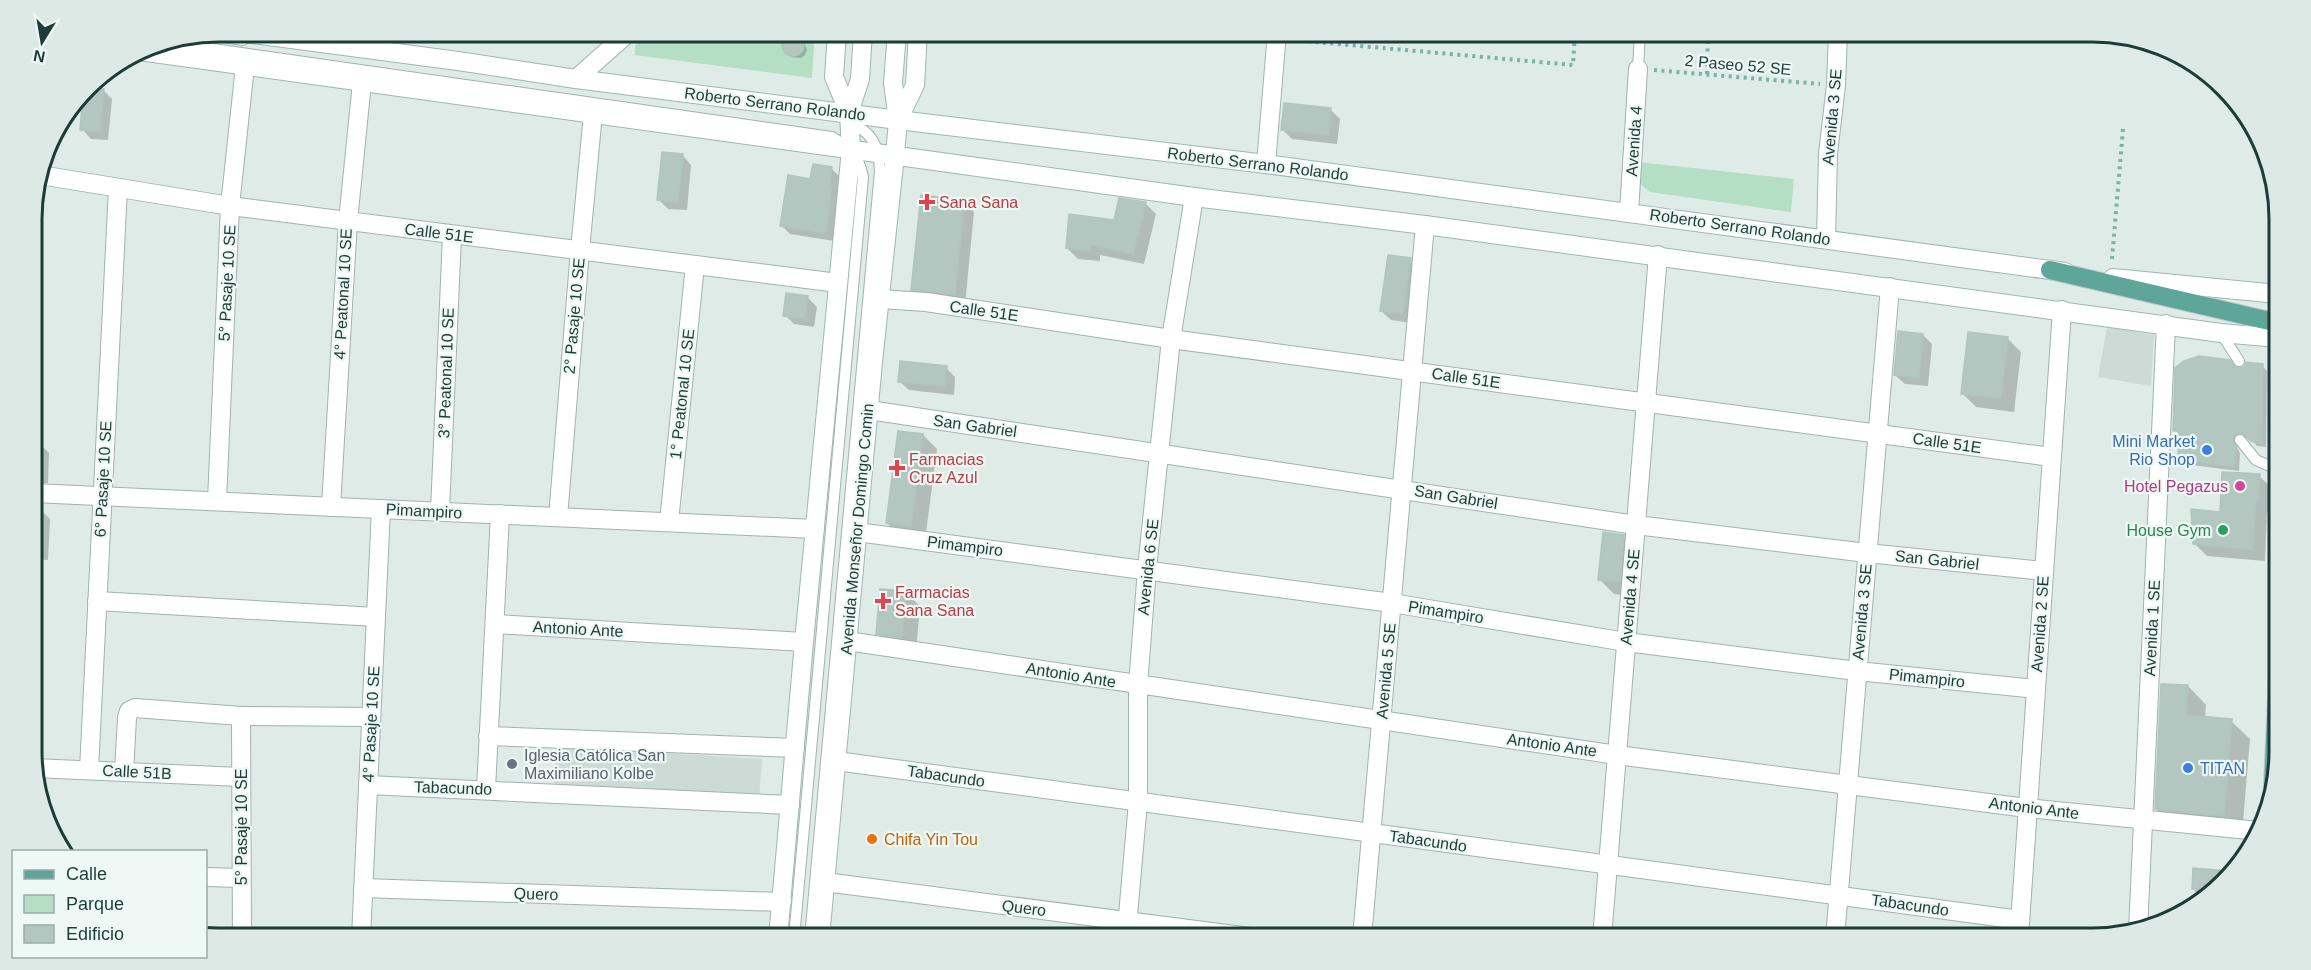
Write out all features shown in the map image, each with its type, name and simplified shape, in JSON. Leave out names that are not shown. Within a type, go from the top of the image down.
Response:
[{"type":"main road","points":[[2050,270],[2269,321]]},
{"type":"street","name":"Roberto Serrano Rolando","points":[[313,42],[849,117],[898,120],[1266,164],[2110,278],[2269,293]]},
{"type":"street","points":[[576,79],[618,42]]},
{"type":"street","points":[[836,42],[834,77],[849,117]]},
{"type":"street","points":[[849,117],[860,79],[862,42]]},
{"type":"street","points":[[896,42],[893,83],[898,120]]},
{"type":"street","points":[[898,120],[915,85],[917,42]]},
{"type":"street","points":[[1266,164],[1276,42]]},
{"type":"street","name":"Avenida 3 SE","points":[[1826,239],[1828,154],[1836,85],[1838,42]]},
{"type":"street","name":"Roberto Serrano Rolando","points":[[156,53],[1194,197],[1658,255],[2221,333],[2269,337]]},
{"type":"street","name":"5° Pasaje 10 SE","points":[[217,501],[230,206],[245,66]]},
{"type":"street","name":"Avenida 4","points":[[1629,212],[1638,69]]},
{"type":"street","name":"4° Peatonal 10 SE","points":[[331,507],[348,221],[362,82]]},
{"type":"street","name":"2° Pasaje 10 SE","points":[[558,517],[579,250],[593,114]]},
{"type":"street","name":"Avenida Monseñor Domingo Comin","points":[[779,928],[851,149],[849,117]]},
{"type":"street","name":"Avenida Monseñor Domingo Comin","points":[[821,928],[880,299],[887,154],[898,120]]},
{"type":"street","name":"Calle 51E","points":[[47,176],[230,206],[838,283]]},
{"type":"street","name":"6° Pasaje 10 SE","points":[[89,770],[118,188]]},
{"type":"street","name":"Avenida 6 SE","points":[[1126,928],[1138,802],[1138,685],[1147,569],[1171,339],[1194,197]]},
{"type":"street","name":"Avenida 5 SE","points":[[1363,928],[1425,225]]},
{"type":"street","name":"3° Peatonal 10 SE","points":[[441,511],[452,235]]},
{"type":"street","name":"Avenida 4 SE","points":[[1603,928],[1658,255]]},
{"type":"street","name":"1° Peatonal 10 SE","points":[[669,522],[695,265]]},
{"type":"street","name":"Avenida 3 SE","points":[[1836,928],[1890,287]]},
{"type":"street","name":"Calle 51E","points":[[880,299],[926,302],[1171,339],[2051,457]]},
{"type":"street","name":"Avenida 2 SE","points":[[2019,928],[2062,310]]},
{"type":"street","name":"Avenida 1 SE","points":[[2138,922],[2166,324]]},
{"type":"street","name":"San Gabriel","points":[[869,410],[1636,525],[2044,571]]},
{"type":"street","name":"Pimampiro","points":[[42,493],[815,529]]},
{"type":"street","name":"4° Pasaje 10 SE","points":[[361,928],[381,509]]},
{"type":"street","points":[[486,789],[500,514]]},
{"type":"street","name":"Pimampiro","points":[[857,532],[1392,603],[1626,642],[1857,671],[2036,689]]},
{"type":"street","points":[[97,601],[376,617]]},
{"type":"street","name":"Antonio Ante","points":[[495,624],[804,642]]},
{"type":"street","name":"Antonio Ante","points":[[847,641],[1617,755],[2027,808],[2250,830]]},
{"type":"street","points":[[124,772],[126,718],[129,711],[135,708],[241,716],[371,717]]},
{"type":"street","name":"5° Pasaje 10 SE","points":[[241,716],[242,928]]},
{"type":"street","points":[[488,736],[795,748]]},
{"type":"street","name":"Tabacundo","points":[[836,761],[1839,896],[2014,928]]},
{"type":"street","name":"Calle 51B","points":[[44,768],[241,777]]},
{"type":"street","name":"Tabacundo","points":[[368,785],[790,805]]},
{"type":"street","points":[[207,877],[241,878]]},
{"type":"street","name":"Quero","points":[[825,882],[1113,928]]},
{"type":"street","name":"Quero","points":[[363,888],[782,902]]},
{"type":"lane","name":"Roberto Serrano Rolando","points":[[267,42],[849,117],[869,133],[887,154]]},
{"type":"lane","points":[[1638,69],[1639,42]]},
{"type":"lane","name":"Roberto Serrano Rolando","points":[[185,45],[832,137],[851,149]]},
{"type":"lane","name":"Avenida Monseñor Domingo Comin","points":[[795,928],[863,177],[859,162],[851,149]]},
{"type":"lane","name":"Avenida Monseñor Domingo Comin","points":[[811,928],[880,171],[887,154]]},
{"type":"lane","points":[[2221,333],[2239,361]]},
{"type":"lane","points":[[2240,440],[2256,460],[2269,466]]},
{"type":"path","points":[[1346,42],[1573,65],[1574,42]]},
{"type":"path","points":[[1707,74],[1708,42]]},
{"type":"path","name":"2 Paseo 52 SE","points":[[1638,69],[1836,85]]},
{"type":"path","points":[[2110,278],[2123,129]]},
{"type":"shaded area","points":[[2107,327],[2154,335],[2151,386],[2098,377]]},
{"type":"shaded area","points":[[557,746],[762,759],[759,801],[554,788]]},
{"type":"green space","points":[[638,42],[814,42],[812,78],[635,55],[635,45]]},
{"type":"green space","points":[[1638,162],[1794,179],[1791,212],[1650,192],[1640,184]]},
{"type":"building","points":[[783,42],[803,42],[803,49],[793,56],[783,49],[782,45]]},
{"type":"building","points":[[100,88],[104,89],[100,132],[80,130],[82,107]]},
{"type":"building","points":[[1284,103],[1331,108],[1329,135],[1281,130]]},
{"type":"building","points":[[662,152],[683,154],[678,202],[657,200]]},
{"type":"building","points":[[813,164],[832,167],[826,233],[780,226],[788,175],[810,179]]},
{"type":"building","points":[[921,195],[964,200],[955,295],[911,290]]},
{"type":"building","points":[[1119,198],[1146,202],[1133,254],[1090,245],[1089,251],[1066,248],[1069,214],[1114,220]]},
{"type":"building","points":[[1388,255],[1411,258],[1403,314],[1380,311]]},
{"type":"building","points":[[786,293],[808,296],[805,319],[783,316]]},
{"type":"building","points":[[1898,331],[1923,334],[1919,378],[1894,375]]},
{"type":"building","points":[[1968,332],[2008,337],[2001,398],[1961,394]]},
{"type":"building","points":[[2199,356],[2230,360],[2235,367],[2239,368],[2244,367],[2246,362],[2263,364],[2262,443],[2251,441],[2242,433],[2235,435],[2233,441],[2236,446],[2234,467],[2178,459],[2179,431],[2173,431],[2175,368],[2184,361]]},
{"type":"building","points":[[900,361],[947,366],[945,386],[898,382]]},
{"type":"building","points":[[898,431],[923,434],[911,526],[886,523]]},
{"type":"building","points":[[2222,472],[2260,474],[2253,550],[2193,544],[2191,509],[2220,512]]},
{"type":"building","points":[[1603,532],[1624,535],[1620,582],[1598,580]]},
{"type":"building","points":[[880,589],[906,591],[902,638],[876,634]]},
{"type":"building","name":"TITAN","points":[[2161,684],[2188,685],[2186,715],[2232,719],[2224,816],[2155,809]]},
{"type":"building","points":[[2193,868],[2222,870],[2201,890],[2192,889]]},
{"type":"place","name":"Sana Sana","points":[[927,202]]},
{"type":"place","name":"Mini Market Rio Shop","points":[[2207,450]]},
{"type":"place","name":"Farmacias Cruz Azul","points":[[897,468]]},
{"type":"place","name":"Hotel Pegazus","points":[[2240,486]]},
{"type":"place","name":"House Gym","points":[[2223,530]]},
{"type":"place","name":"Farmacias Sana Sana","points":[[883,601]]},
{"type":"place","name":"Iglesia Católica San Maximiliano Kolbe","points":[[512,764]]},
{"type":"place","name":"TITAN","points":[[2188,768]]},
{"type":"place","name":"Chifa Yin Tou","points":[[872,839]]}]
